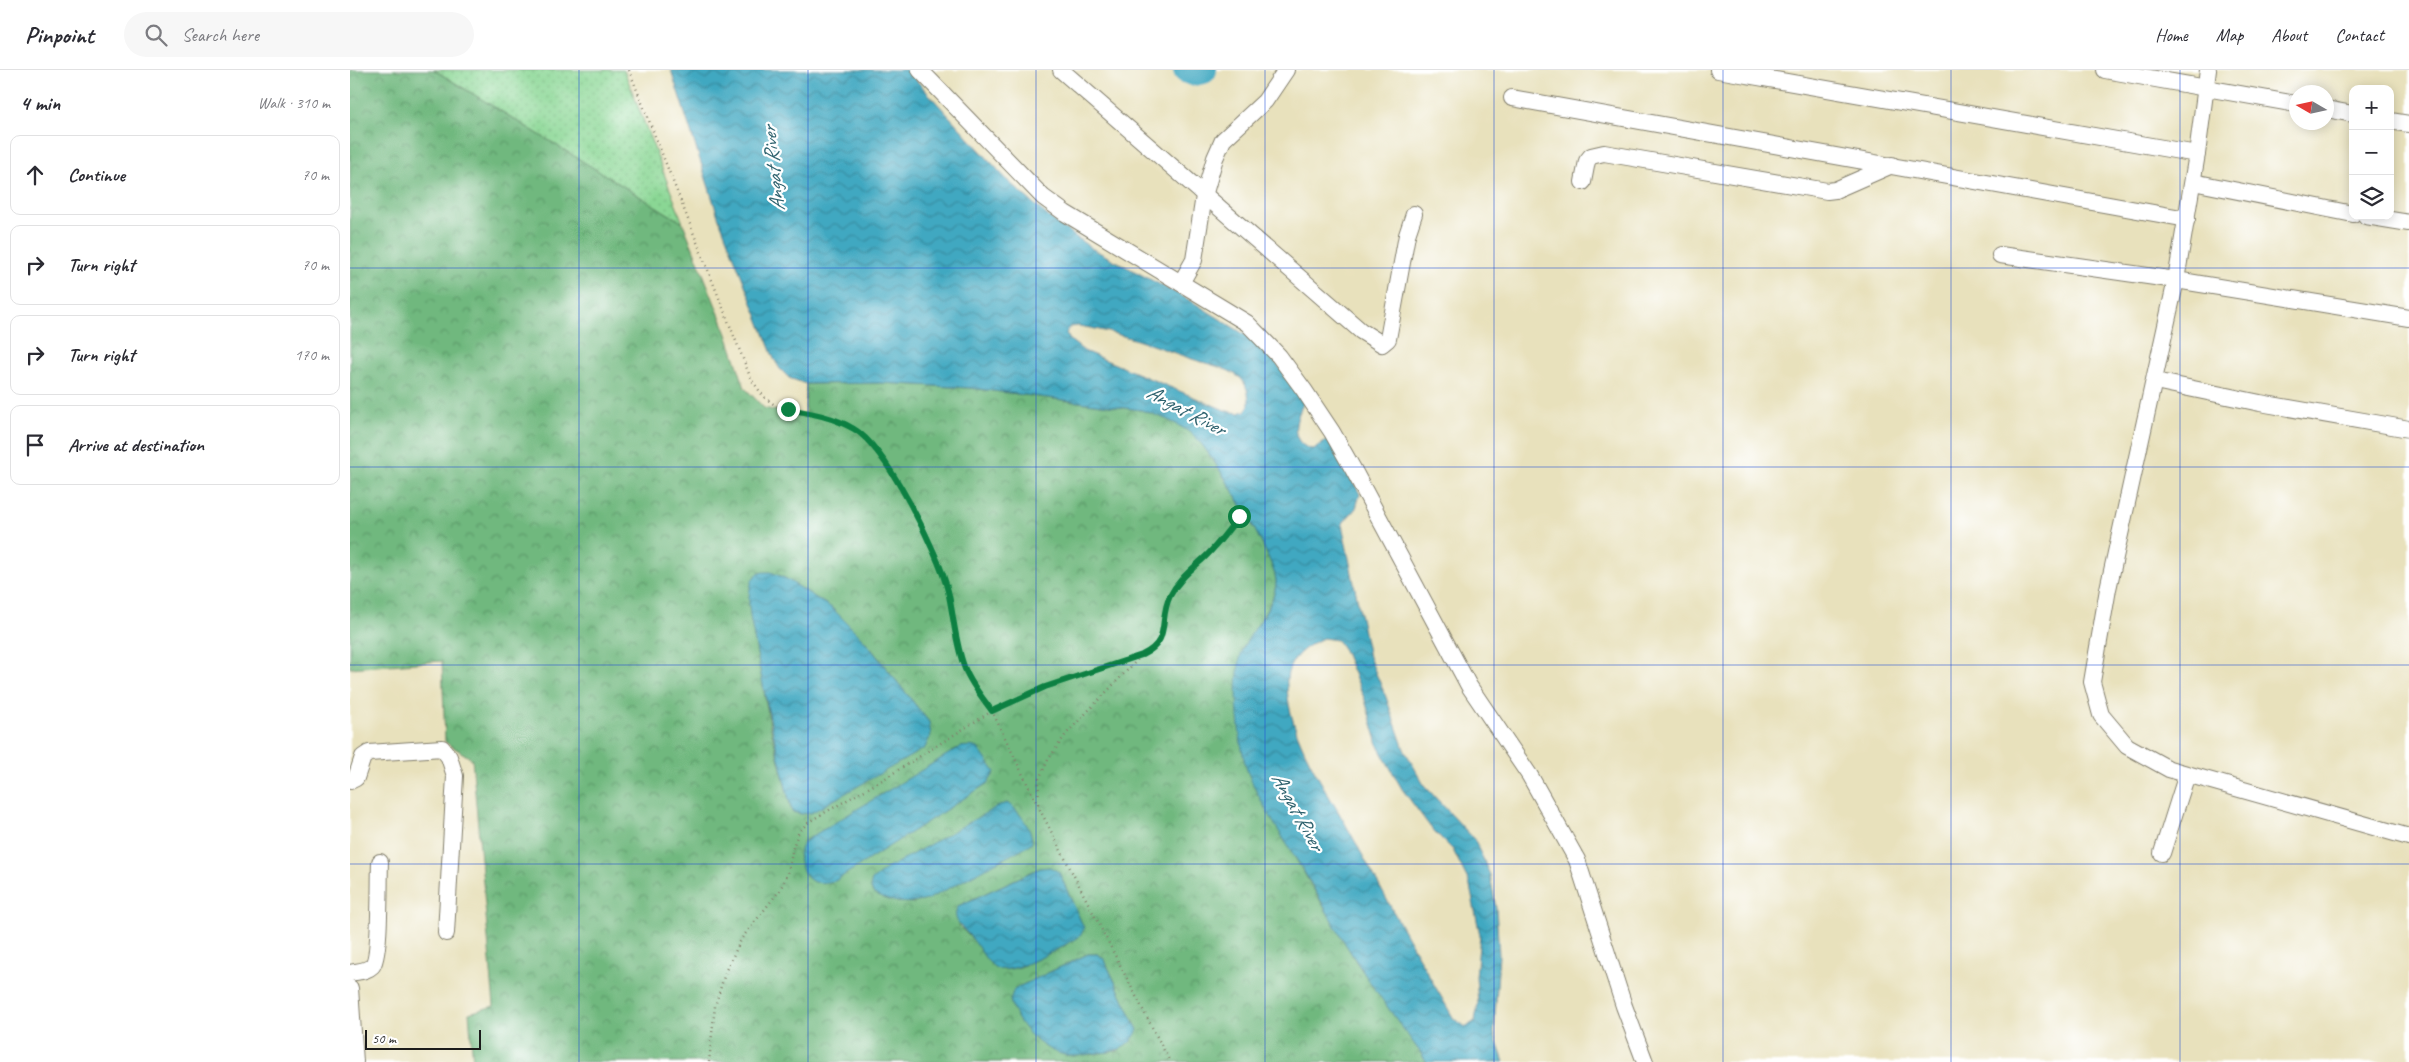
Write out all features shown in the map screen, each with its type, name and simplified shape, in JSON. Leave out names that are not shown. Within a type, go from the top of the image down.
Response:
[{"type":"street","points":[[920,70],[1043,197],[1065,213],[1247,323],[1279,356],[1332,432],[1470,686],[1530,776],[1577,860],[1624,1006],[1646,1062]]},
{"type":"street","points":[[1061,70],[1361,331],[1382,344],[1388,339],[1407,235],[1414,214]]},
{"type":"street","points":[[1181,283],[1194,260],[1204,196],[1215,158],[1223,140],[1265,101],[1286,70]]},
{"type":"street","points":[[1718,70],[1801,78],[2197,154]]},
{"type":"street","points":[[2105,70],[2289,103]]},
{"type":"street","points":[[2208,70],[2193,182],[2176,280],[2108,589],[2092,682],[2101,716],[2127,746],[2169,769],[2409,837]]},
{"type":"street","points":[[1512,98],[2186,219]]},
{"type":"street","points":[[2334,110],[2349,113]]},
{"type":"street","points":[[2394,122],[2409,124]]},
{"type":"street","points":[[1582,182],[1587,161],[1591,156],[1604,152],[1827,191],[1835,190],[1892,165]]},
{"type":"street","points":[[2193,182],[2349,213]]},
{"type":"street","points":[[2391,220],[2409,223]]},
{"type":"street","points":[[2000,255],[2176,280],[2409,318]]},
{"type":"street","points":[[2155,381],[2260,403],[2409,429]]},
{"type":"street","points":[[350,781],[356,778],[363,757],[369,752],[442,748],[449,757],[455,776],[446,933]]},
{"type":"street","points":[[2162,853],[2187,774]]},
{"type":"street","points":[[350,972],[366,970],[374,964],[377,948],[380,862]]},
{"type":"street","points":[[350,988],[355,1062]]},
{"type":"path","points":[[629,70],[751,379],[764,397],[776,406],[832,418],[855,429],[873,448],[910,502],[934,552],[948,590],[959,649],[965,669],[974,686],[992,711],[1038,806],[1170,1062]]},
{"type":"path","points":[[709,1062],[715,1006],[726,970],[742,938],[780,890],[788,873],[793,847],[800,831],[810,821],[879,782],[992,711],[1045,687],[1142,655],[1154,649],[1161,638],[1169,597],[1181,578],[1205,557],[1239,516]]},
{"type":"path","points":[[1038,806],[1039,779],[1048,760],[1066,734],[1142,655]]},
{"type":"green space","points":[[350,70],[434,70],[683,223],[727,334],[745,388],[764,408],[805,417],[806,384],[881,383],[970,388],[1141,410],[1163,417],[1191,432],[1216,465],[1243,508],[1267,553],[1274,571],[1276,583],[1274,593],[1260,621],[1276,825],[1357,963],[1427,1062],[473,1062],[469,1013],[494,1006],[472,759],[445,742],[442,661],[350,668]],"holes":[[[832,608],[864,640],[929,722],[792,812],[770,725],[751,617]],[[1000,805],[915,903],[897,902],[874,894],[870,887]],[[1050,867],[1066,945],[1020,967],[1004,970],[987,959],[978,945],[959,926],[958,906],[1040,868]],[[1088,954],[1098,954],[1104,959],[1138,1030],[1118,1051],[1072,1056],[1014,989]]]},
{"type":"green space","points":[[434,70],[624,70],[683,223]]},
{"type":"water","name":"Angat River","points":[[671,70],[907,70],[1009,182],[1049,217],[1091,248],[1193,302],[1263,346],[1305,400],[1296,422],[1298,439],[1306,447],[1313,449],[1329,438],[1360,494],[1356,508],[1342,524],[1369,657],[1386,697],[1404,749],[1424,785],[1475,840],[1490,875],[1496,908],[1499,955],[1494,1033],[1504,1062],[1427,1062],[1374,989],[1351,953],[1254,786],[1244,761],[1241,745],[1237,689],[1238,671],[1245,644],[1269,607],[1276,582],[1266,552],[1255,530],[1242,506],[1202,444],[1193,435],[1169,420],[1141,410],[970,388],[881,383],[806,384],[789,378],[774,359],[718,216]],"holes":[[[1079,326],[1150,344],[1228,371],[1244,382],[1248,393],[1249,405],[1245,411],[1238,413],[1227,411],[1084,351],[1070,340],[1066,333],[1070,327]],[[1323,638],[1337,640],[1344,650],[1365,700],[1379,748],[1402,789],[1431,828],[1453,850],[1469,882],[1480,935],[1476,977],[1478,1003],[1475,1021],[1466,1027],[1454,1019],[1310,763],[1294,725],[1289,706],[1287,686],[1289,669],[1297,656]]]},
{"type":"water","points":[[763,572],[771,572],[785,578],[832,608],[864,640],[929,722],[931,735],[925,748],[811,813],[801,814],[792,812],[764,690],[750,616],[749,600],[752,579]]},
{"type":"water","points":[[970,746],[978,748],[995,772],[988,783],[835,881],[823,883],[809,879],[799,858],[801,847],[806,840],[960,747]]},
{"type":"water","points":[[1007,803],[1016,810],[1030,831],[1032,842],[1027,846],[927,900],[900,902],[874,894],[870,887],[872,880],[886,869],[1000,805]]},
{"type":"water","points":[[1050,867],[1059,872],[1084,928],[1081,935],[1039,959],[1014,968],[1004,970],[996,968],[988,962],[956,919],[958,906],[1040,868]]},
{"type":"water","points":[[1088,954],[1098,954],[1104,959],[1138,1030],[1126,1045],[1110,1052],[1077,1056],[1063,1055],[1033,1038],[1018,1020],[1010,1000],[1014,989]]},
{"type":"waterway","points":[[1187,70],[1193,72],[1203,70]]},
{"type":"route","points":[[788,409],[832,418],[855,429],[873,448],[910,502],[934,552],[948,590],[959,649],[965,669],[974,686],[992,711],[1045,687],[1142,655],[1154,649],[1161,638],[1169,597],[1181,578],[1205,557],[1239,516]]}]
